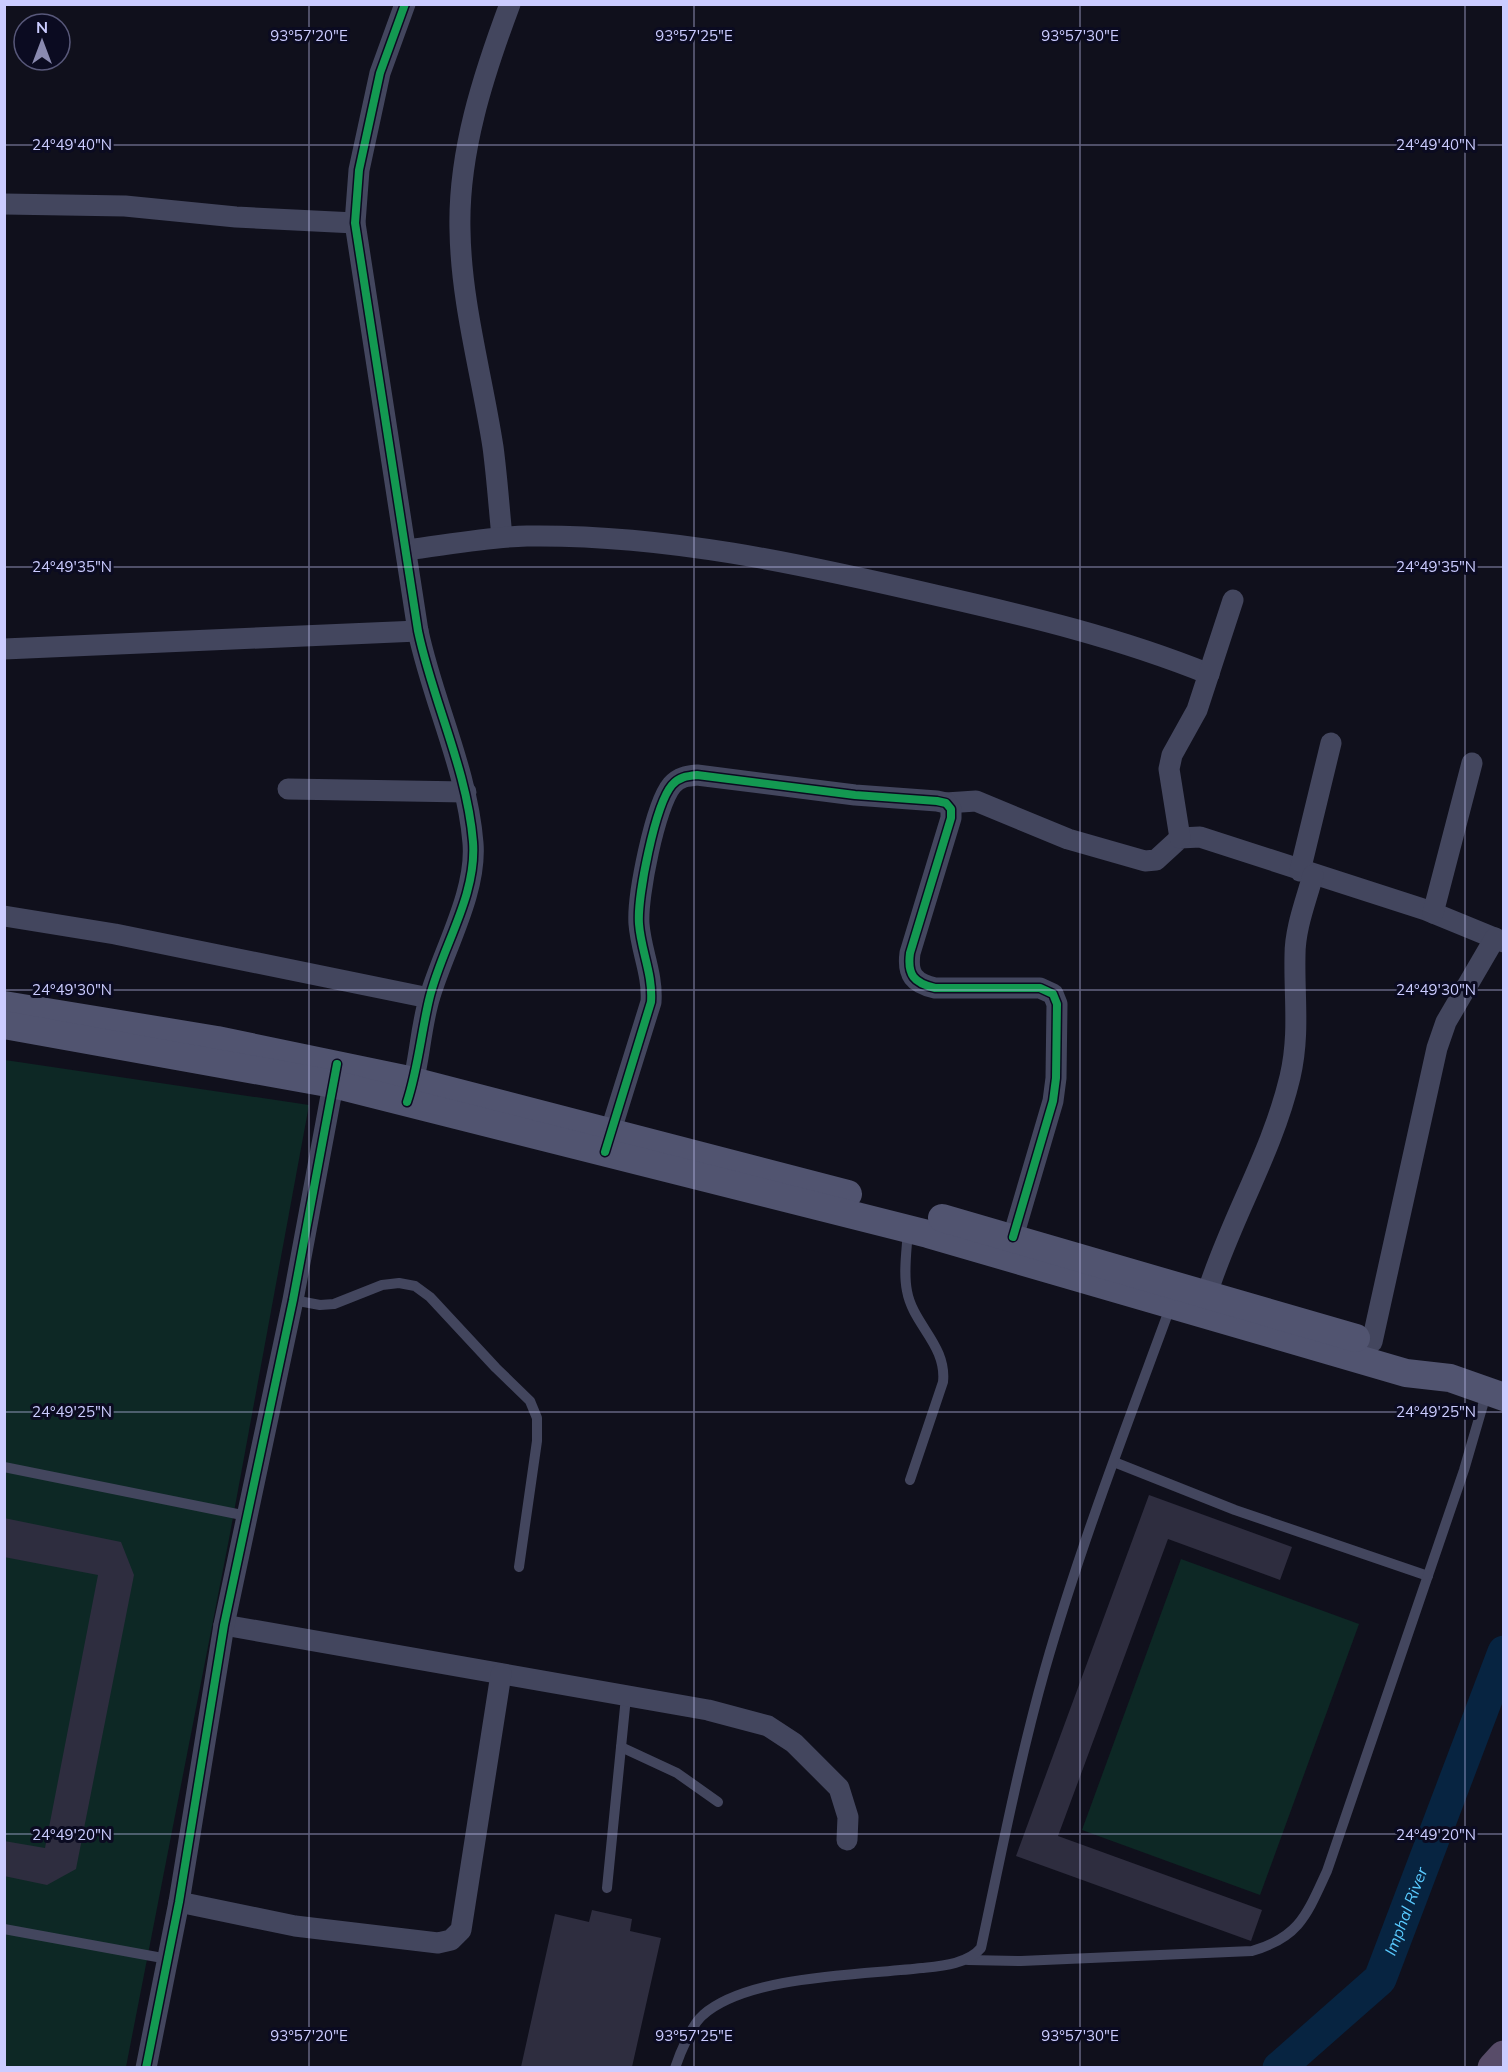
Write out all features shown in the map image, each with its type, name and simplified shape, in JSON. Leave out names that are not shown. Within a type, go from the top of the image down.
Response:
[{"type":"highway","points":[[1494,2067],[1503,2057]]},
{"type":"main road","points":[[4,1005],[218,1040],[335,1074],[607,1142],[1013,1237],[1414,1355],[1450,1378]]},
{"type":"main road","points":[[4,1025],[335,1074]]},
{"type":"main road","points":[[607,1142],[1406,1373],[1450,1378],[1498,1391]]},
{"type":"street","points":[[502,537],[492,446],[466,302],[459,230],[466,150],[476,108],[510,4]]},
{"type":"street","points":[[404,5],[380,73],[359,170],[355,223],[418,631],[426,671],[466,792],[473,844],[473,873],[428,1005],[411,1092]]},
{"type":"street","points":[[4,204],[125,206],[236,217],[355,223]]},
{"type":"street","points":[[406,550],[502,537],[653,541],[831,571],[1089,632],[1150,650],[1209,674]]},
{"type":"street","points":[[1180,838],[1169,769],[1173,755],[1197,710],[1233,600]]},
{"type":"street","points":[[4,650],[418,631]]},
{"type":"street","points":[[1207,1294],[1221,1248],[1273,1137],[1284,1100],[1297,1030],[1297,934],[1331,743]]},
{"type":"street","points":[[1433,913],[1472,763]]},
{"type":"street","points":[[607,1142],[651,1002],[652,984],[639,925],[639,893],[664,800],[672,785],[683,776],[697,775],[946,803],[976,801],[1068,839],[1145,861],[1161,856],[1180,838],[1200,837],[1433,913],[1499,940],[1446,1022],[1437,1048],[1372,1342]]},
{"type":"street","points":[[288,789],[466,792]]},
{"type":"street","points":[[946,803],[951,808],[951,818],[910,953],[909,965],[912,978],[919,984],[935,988],[1040,988],[1053,994],[1057,1004],[1058,1048],[1053,1101],[1013,1237]]},
{"type":"street","points":[[4,916],[115,934],[428,1005]]},
{"type":"street","points":[[146,2067],[179,1902],[224,1625],[293,1300],[335,1074]]},
{"type":"street","points":[[224,1625],[708,1710],[768,1726],[784,1734],[839,1788],[848,1817],[847,1840]]},
{"type":"street","points":[[179,1902],[295,1926],[438,1943],[451,1940],[461,1930],[501,1674]]},
{"type":"lane","points":[[908,1229],[907,1290],[910,1302],[936,1345],[944,1368],[927,1434],[910,1480]]},
{"type":"lane","points":[[293,1300],[320,1305],[334,1304],[382,1284],[399,1283],[415,1286],[430,1297],[530,1401],[537,1418],[537,1441],[519,1567]]},
{"type":"lane","points":[[675,2067],[702,2015],[733,1997],[776,1985],[938,1966],[975,1955],[981,1948],[1040,1687],[1114,1461],[1171,1305]]},
{"type":"lane","points":[[963,1959],[1021,1961],[1252,1952],[1274,1945],[1291,1934],[1308,1910],[1327,1872],[1428,1576],[1498,1391]]},
{"type":"lane","points":[[1114,1461],[1236,1510],[1428,1576]]},
{"type":"lane","points":[[4,1467],[247,1516]]},
{"type":"lane","points":[[607,1888],[626,1697]]},
{"type":"lane","points":[[621,1747],[676,1773],[718,1802]]},
{"type":"lane","points":[[4,1929],[168,1959]]},
{"type":"green space","points":[[5,1060],[309,1105],[229,1539],[126,2067],[5,2068]]},
{"type":"green space","points":[[1181,1559],[1359,1624],[1260,1895],[1082,1830]]},
{"type":"building","points":[[1149,1495],[1292,1547],[1280,1580],[1168,1539],[1058,1836],[1262,1910],[1251,1941],[1016,1856]]},
{"type":"building","points":[[4,1518],[121,1542],[134,1575],[76,1869],[47,1885],[4,1876],[4,1841],[45,1848],[98,1575],[4,1557]]},
{"type":"building","points":[[592,1910],[632,1919],[630,1931],[661,1938],[632,2067],[521,2067],[555,1914],[589,1922]]},
{"type":"waterway","name":"Imphal River","points":[[1279,2068],[1380,1979],[1504,1652]]},
{"type":"cycle path","points":[[405,4],[380,73],[359,170],[355,223],[418,631],[464,788],[473,842],[470,883],[434,981],[407,1102]]},
{"type":"cycle path","points":[[605,1152],[651,1002],[650,982],[640,934],[639,911],[648,852],[659,811],[672,785],[687,776],[697,775],[855,795],[937,801],[946,803],[951,809],[951,818],[910,953],[909,961],[913,977],[922,984],[935,988],[1040,988],[1053,994],[1057,1004],[1056,1078],[1053,1101],[1013,1237]]},
{"type":"cycle path","points":[[146,2068],[179,1902],[224,1625],[293,1300],[337,1064]]}]
